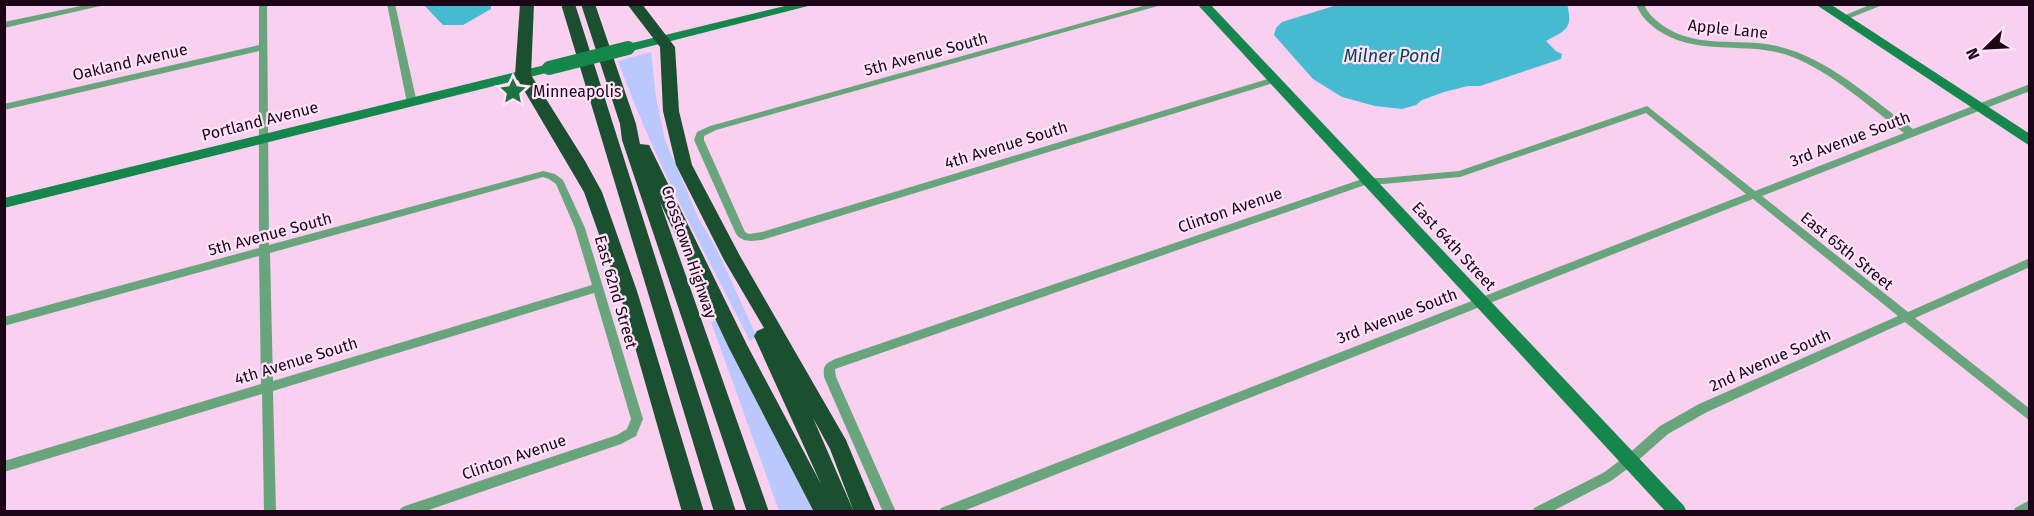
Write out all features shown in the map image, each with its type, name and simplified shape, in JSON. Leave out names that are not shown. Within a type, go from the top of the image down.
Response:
[{"type":"highway","points":[[527,4],[523,75],[579,165],[593,192],[628,291],[693,512]]},
{"type":"highway","points":[[568,4],[725,512]]},
{"type":"highway","name":"Crosstown Highway","points":[[588,4],[628,124],[630,140],[647,191],[758,512]]},
{"type":"highway","points":[[634,4],[667,46],[671,111],[684,165],[733,260],[831,430],[858,489],[865,512]]},
{"type":"highway","points":[[628,124],[638,138],[739,348],[820,497],[825,512]]},
{"type":"highway","points":[[733,260],[737,279],[822,459],[843,512]]},
{"type":"street","points":[[4,26],[105,4]]},
{"type":"street","points":[[263,4],[263,139],[270,512]]},
{"type":"street","points":[[392,4],[412,103]]},
{"type":"street","name":"Portland Avenue","points":[[4,203],[412,103],[660,39],[810,4]]},
{"type":"street","name":"5th Avenue South","points":[[748,238],[741,234],[707,161],[699,140],[700,134],[713,128],[1161,4]]},
{"type":"street","name":"East 64th Street","points":[[1203,4],[1678,512]]},
{"type":"street","name":"Apple Lane","points":[[1640,4],[1642,11],[1667,33],[1685,41],[1732,47],[1763,46],[1803,58],[1911,133]]},
{"type":"street","points":[[1821,4],[1846,17],[1982,105],[2030,141]]},
{"type":"street","points":[[1832,4],[1846,17]]},
{"type":"street","points":[[1846,17],[1881,4]]},
{"type":"street","name":"Oakland Avenue","points":[[4,107],[263,47]]},
{"type":"street","name":"4th Avenue South","points":[[748,238],[762,236],[1274,80]]},
{"type":"street","name":"3rd Avenue South","points":[[945,512],[2030,87]]},
{"type":"street","points":[[1982,105],[2030,131]]},
{"type":"street","name":"Clinton Avenue","points":[[890,512],[830,377],[829,367],[838,362],[1368,180],[1383,182],[1460,174],[1647,109]]},
{"type":"street","name":"East 65th Street","points":[[1647,109],[2030,416]]},
{"type":"street","name":"5th Avenue South","points":[[4,322],[543,174]]},
{"type":"street","name":"East 62nd Street","points":[[543,174],[552,176],[560,182],[580,228],[637,419],[632,432]]},
{"type":"street","name":"2nd Avenue South","points":[[1538,512],[1579,493],[1630,460],[1664,430],[1703,408],[2030,262]]},
{"type":"street","name":"4th Avenue South","points":[[4,467],[597,288]]},
{"type":"street","name":"Clinton Avenue","points":[[405,512],[621,439],[632,432]]},
{"type":"street","points":[[2019,512],[2030,506]]},
{"type":"shaded area","points":[[651,52],[656,97],[665,140],[698,217],[717,250],[757,337],[750,341],[663,168],[618,61]]},
{"type":"shaded area","points":[[717,320],[804,487],[813,511],[779,511],[711,322]]},
{"type":"water","name":"Milner Pond","points":[[1567,4],[1569,19],[1566,28],[1546,41],[1562,54],[1561,59],[1480,86],[1468,86],[1444,92],[1402,109],[1375,106],[1342,97],[1313,79],[1274,35],[1276,28],[1282,22],[1337,5]]},
{"type":"water","points":[[424,5],[491,5],[491,9],[463,25],[443,25]]},
{"type":"place","name":"Minneapolis","points":[[513,91]]}]
